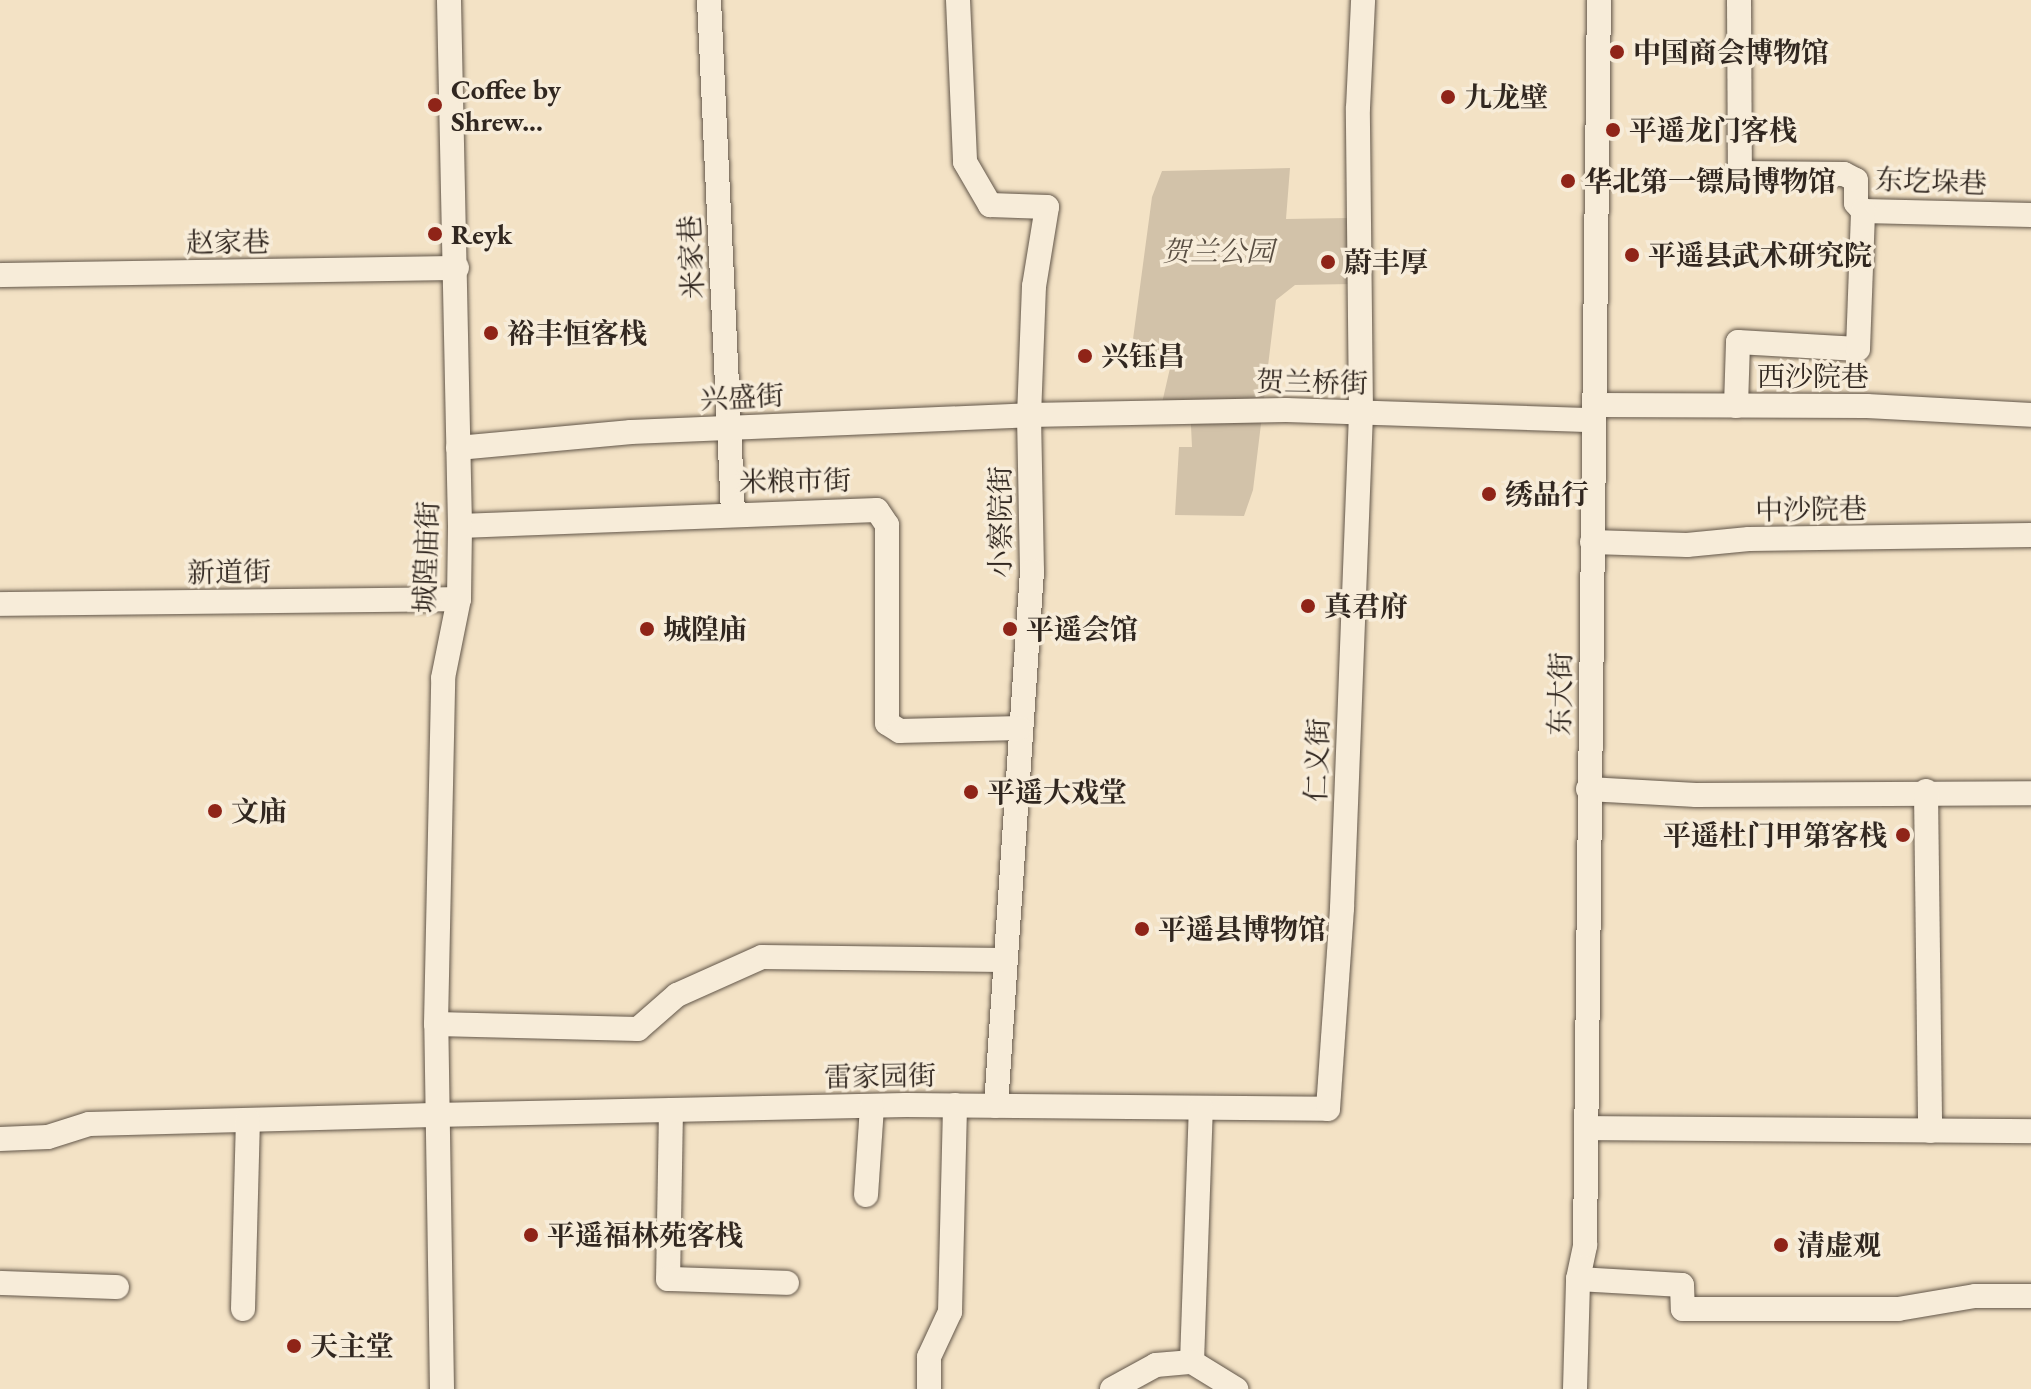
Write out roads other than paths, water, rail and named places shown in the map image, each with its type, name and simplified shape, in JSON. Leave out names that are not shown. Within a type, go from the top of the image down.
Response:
[{"type":"street","name":"城隍庙街","points":[[442,1389],[434,1115],[443,678],[459,599],[460,526],[449,0]]},
{"type":"street","name":"米家巷","points":[[709,0],[733,512]]},
{"type":"street","name":"小察院街","points":[[958,0],[965,162],[990,205],[1047,207],[1034,286],[1029,415],[1032,571],[1002,960],[996,1106]]},
{"type":"street","name":"仁义街","points":[[1328,1109],[1342,908],[1361,413],[1358,108],[1363,0]]},
{"type":"street","name":"东大街","points":[[1575,1389],[1578,1279],[1585,1245],[1599,0]]},
{"type":"street","name":"东圪垛巷","points":[[1739,0],[1740,173],[1844,174],[1856,180],[1856,203],[1863,211],[2031,215]]},
{"type":"street","points":[[1736,406],[1738,342],[1858,349],[1863,211]]},
{"type":"street","name":"赵家巷","points":[[0,275],[457,268]]},
{"type":"street","name":"西沙院巷","points":[[1594,413],[1736,406],[2031,415]]},
{"type":"street","name":"贺兰桥街","points":[[1029,415],[1594,413]]},
{"type":"street","name":"兴盛街","points":[[458,448],[729,427],[1029,415]]},
{"type":"street","name":"米粮市街","points":[[460,526],[733,512],[877,510],[887,525],[887,723],[900,731],[1019,728]]},
{"type":"street","name":"中沙院巷","points":[[1592,542],[1687,545],[1749,539],[2031,535]]},
{"type":"street","name":"新道街","points":[[0,604],[459,599]]},
{"type":"street","points":[[1588,789],[1696,795],[1926,791],[2031,793]]},
{"type":"street","points":[[1926,791],[1930,1131]]},
{"type":"street","points":[[436,1024],[638,1029],[677,995],[762,957],[1002,960]]},
{"type":"street","points":[[929,1389],[929,1357],[950,1312],[955,1105]]},
{"type":"street","name":"雷家园街","points":[[0,1139],[48,1137],[89,1124],[434,1115],[955,1105],[1328,1109]]},
{"type":"street","points":[[866,1195],[872,1106]]},
{"type":"street","points":[[1192,1362],[1201,1108]]},
{"type":"street","points":[[671,1110],[668,1279],[787,1283]]},
{"type":"street","points":[[243,1309],[248,1120]]},
{"type":"street","points":[[1586,1128],[2031,1131]]},
{"type":"street","points":[[1578,1279],[1682,1285],[1683,1309],[1898,1309],[1975,1296],[2031,1296]]},
{"type":"street","points":[[0,1283],[117,1287]]},
{"type":"street","points":[[1112,1389],[1156,1365],[1192,1362],[1236,1389]]},
{"type":"place","name":"中国商会博物馆","points":[[1617,52]]},
{"type":"place","name":"九龙壁","points":[[1448,97]]},
{"type":"place","name":"Coffee by Shrew...","points":[[435,105]]},
{"type":"place","name":"平遥龙门客栈","points":[[1613,130]]},
{"type":"place","name":"华北第一镖局博物馆","points":[[1568,181]]},
{"type":"place","name":"Reyk","points":[[435,234]]},
{"type":"place","name":"平遥县武术研究院","points":[[1632,255]]},
{"type":"place","name":"蔚丰厚","points":[[1328,262]]},
{"type":"place","name":"裕丰恒客栈","points":[[491,333]]},
{"type":"place","name":"兴钰昌","points":[[1085,356]]},
{"type":"place","name":"绣品行","points":[[1489,494]]},
{"type":"place","name":"真君府","points":[[1308,606]]},
{"type":"place","name":"城隍庙","points":[[647,629]]},
{"type":"place","name":"平遥会馆","points":[[1010,629]]},
{"type":"place","name":"平遥大戏堂","points":[[971,792]]},
{"type":"place","name":"文庙","points":[[215,811]]},
{"type":"place","name":"平遥杜门甲第客栈","points":[[1903,835]]},
{"type":"place","name":"平遥县博物馆","points":[[1142,929]]},
{"type":"place","name":"平遥福林苑客栈","points":[[531,1235]]},
{"type":"place","name":"清虚观","points":[[1781,1245]]},
{"type":"place","name":"天主堂","points":[[294,1346]]},
{"type":"park label","name":"贺兰公园","points":[[1218,251]]}]
